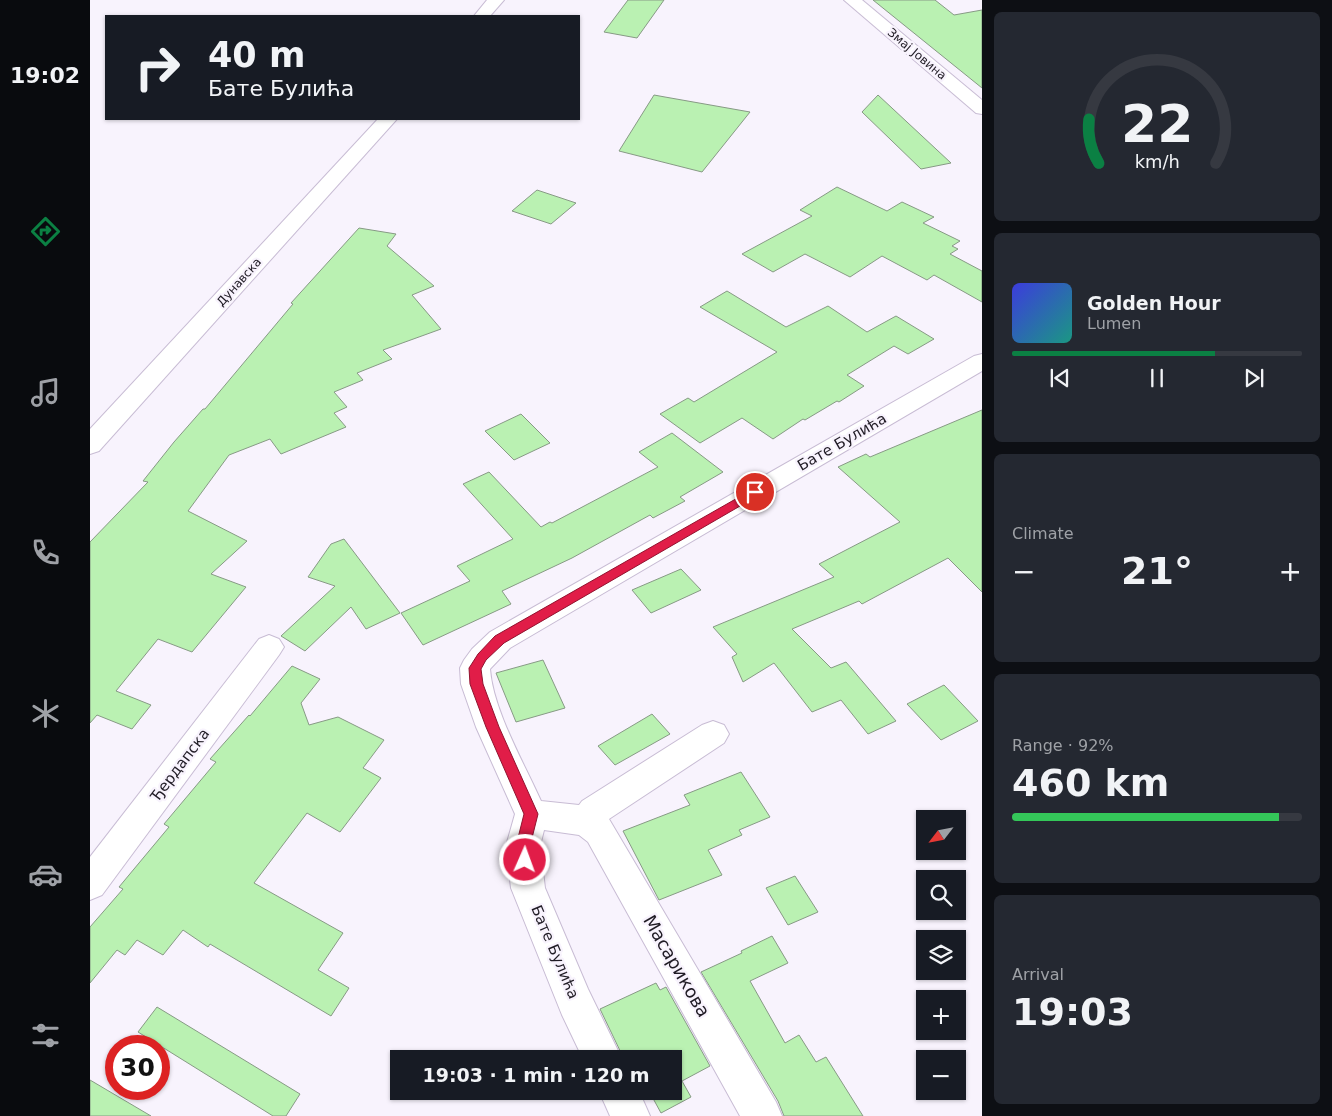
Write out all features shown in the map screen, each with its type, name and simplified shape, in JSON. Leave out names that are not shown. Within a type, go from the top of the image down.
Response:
[{"type":"street","points":[[483,15],[496,0]]},
{"type":"street","name":"Змај Јовина","points":[[852,0],[982,109]]},
{"type":"street","name":"Дунавска","points":[[90,445],[387,120]]},
{"type":"street","name":"Бате Булића","points":[[599,1050],[575,1002],[528,888],[523,846],[531,814],[492,727],[476,684],[475,668],[482,657],[500,640],[982,361]]},
{"type":"street","name":"Ђердапска","points":[[90,884],[269,647]]},
{"type":"street","points":[[531,814],[586,822],[594,812],[714,734]]},
{"type":"street","name":"Масарикова","points":[[586,822],[600,831],[762,1116]]},
{"type":"street","points":[[622,1100],[630,1116]]},
{"type":"building","points":[[628,0],[664,0],[637,38],[604,32]]},
{"type":"building","points":[[873,0],[935,0],[954,15],[982,10],[982,88]]},
{"type":"building","points":[[654,95],[750,112],[702,172],[619,151]]},
{"type":"building","points":[[878,95],[951,163],[921,169],[862,112]]},
{"type":"building","points":[[837,187],[887,211],[902,202],[934,217],[923,223],[960,241],[952,246],[958,249],[950,254],[982,271],[982,302],[934,275],[927,280],[882,256],[850,277],[805,254],[773,272],[742,254],[812,216],[800,210]]},
{"type":"building","points":[[537,190],[576,203],[551,224],[512,211]]},
{"type":"building","points":[[359,228],[396,234],[387,246],[434,286],[412,295],[441,329],[383,350],[392,359],[357,373],[363,380],[334,392],[347,407],[334,413],[346,427],[281,454],[270,439],[229,455],[188,511],[247,541],[211,574],[246,587],[192,652],[158,639],[116,691],[151,705],[132,729],[97,715],[90,723],[90,542],[148,482],[143,481],[174,442],[205,409],[293,304],[291,303]]},
{"type":"building","points":[[727,291],[786,327],[828,306],[867,332],[896,316],[934,339],[908,354],[894,346],[847,375],[864,386],[839,402],[837,401],[805,420],[803,419],[773,439],[742,418],[700,443],[660,414],[688,398],[694,402],[777,352],[700,307]]},
{"type":"building","points":[[982,410],[982,592],[948,558],[862,604],[859,601],[792,629],[831,668],[846,662],[896,721],[868,734],[841,700],[812,712],[774,663],[743,682],[732,657],[737,654],[713,627],[834,577],[819,564],[900,522],[838,467],[866,454],[870,457]]},
{"type":"building","points":[[521,414],[550,443],[514,460],[485,431]]},
{"type":"building","points":[[672,433],[723,472],[680,497],[685,501],[653,518],[650,515],[572,558],[502,591],[511,604],[423,645],[401,613],[470,581],[457,566],[513,539],[463,484],[489,472],[541,527],[658,467],[639,452]]},
{"type":"building","points":[[344,539],[400,613],[366,629],[351,607],[305,651],[281,636],[335,586],[308,577],[331,544]]},
{"type":"building","points":[[681,569],[701,590],[651,613],[632,590]]},
{"type":"building","points":[[543,660],[565,708],[516,722],[496,673]]},
{"type":"building","points":[[292,666],[320,679],[301,703],[309,725],[338,717],[384,740],[363,768],[381,778],[340,832],[307,813],[254,883],[343,933],[318,970],[349,988],[331,1016],[210,944],[208,947],[183,930],[163,955],[137,940],[125,955],[117,950],[90,983],[90,927],[123,889],[119,887],[169,827],[164,824],[216,762],[210,759],[250,716]]},
{"type":"building","points":[[944,685],[978,721],[941,740],[907,704]]},
{"type":"building","points":[[652,714],[670,734],[615,765],[598,746]]},
{"type":"building","points":[[741,772],[770,817],[739,830],[742,835],[708,850],[722,875],[659,900],[623,831],[690,805],[684,795]]},
{"type":"building","points":[[795,876],[818,912],[788,925],[766,888]]},
{"type":"building","points":[[772,936],[788,963],[750,981],[785,1043],[799,1035],[816,1062],[826,1057],[863,1116],[784,1116],[778,1101],[701,972],[742,953],[741,951]]},
{"type":"building","points":[[656,983],[660,990],[666,987],[710,1066],[682,1081],[682,1050],[620,1050],[600,1009]]},
{"type":"building","points":[[157,1007],[300,1094],[286,1116],[273,1116],[170,1052],[170,1035],[143,1035],[138,1032]]},
{"type":"building","points":[[90,1080],[105,1089],[105,1100],[124,1100],[151,1116],[90,1116]]},
{"type":"building","points":[[682,1081],[691,1097],[661,1113],[654,1100],[682,1100]]},
{"type":"route","points":[[525,860],[523,846],[531,814],[492,727],[476,684],[475,668],[482,657],[500,640],[755,492]]}]
